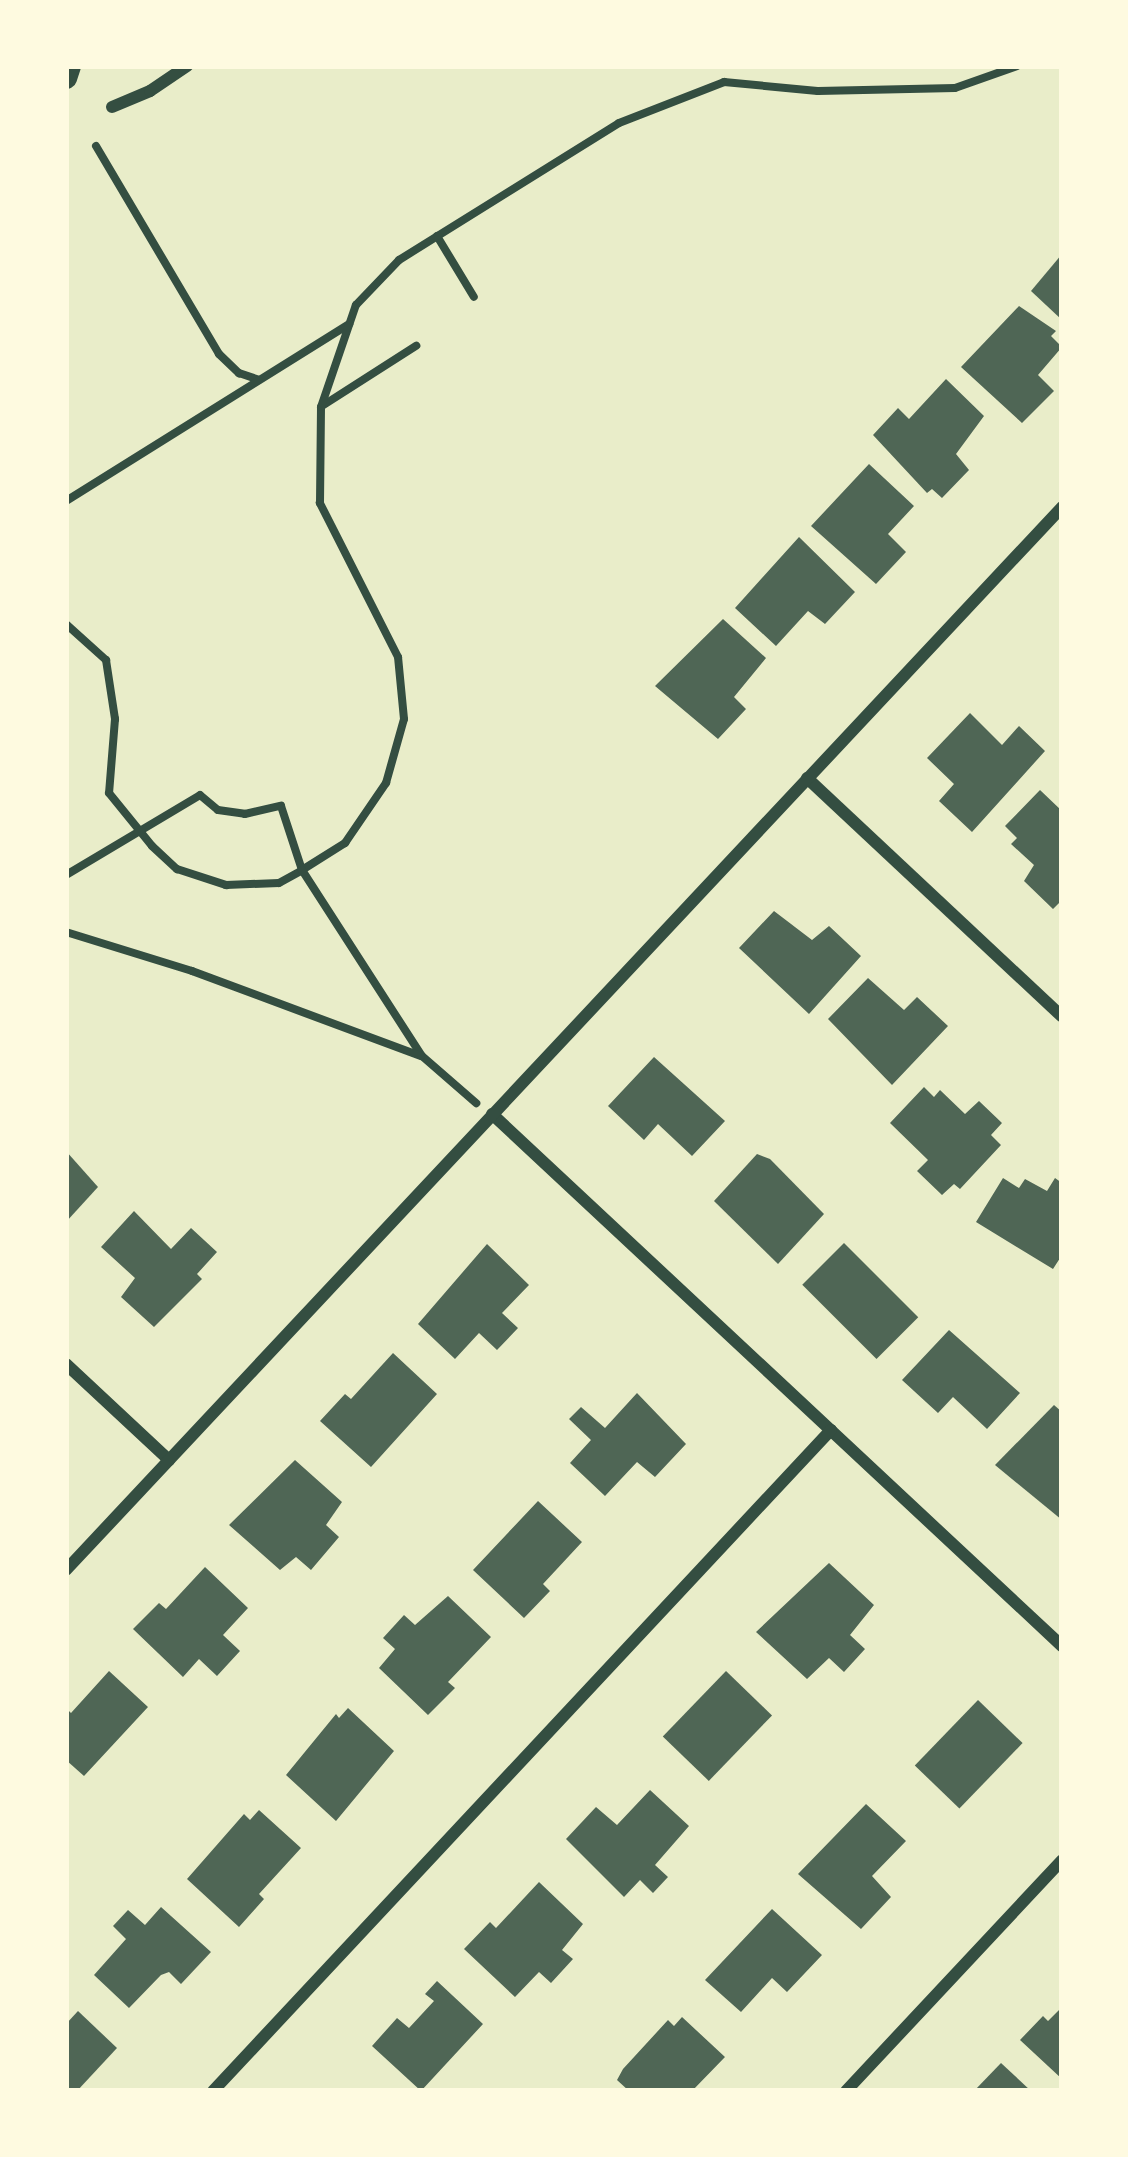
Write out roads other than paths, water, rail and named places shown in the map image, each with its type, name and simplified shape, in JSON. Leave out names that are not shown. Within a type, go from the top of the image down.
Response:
[{"type":"street","points":[[66,78],[70,66]]},
{"type":"street","points":[[112,107],[150,91],[187,66]]},
{"type":"street","points":[[66,1570],[1062,507]]},
{"type":"street","points":[[807,778],[1062,1017]]},
{"type":"street","points":[[492,1114],[1062,1646]]},
{"type":"street","points":[[66,1364],[169,1460]]},
{"type":"street","points":[[213,2091],[831,1430]]},
{"type":"street","points":[[846,2091],[1062,1860]]}]
